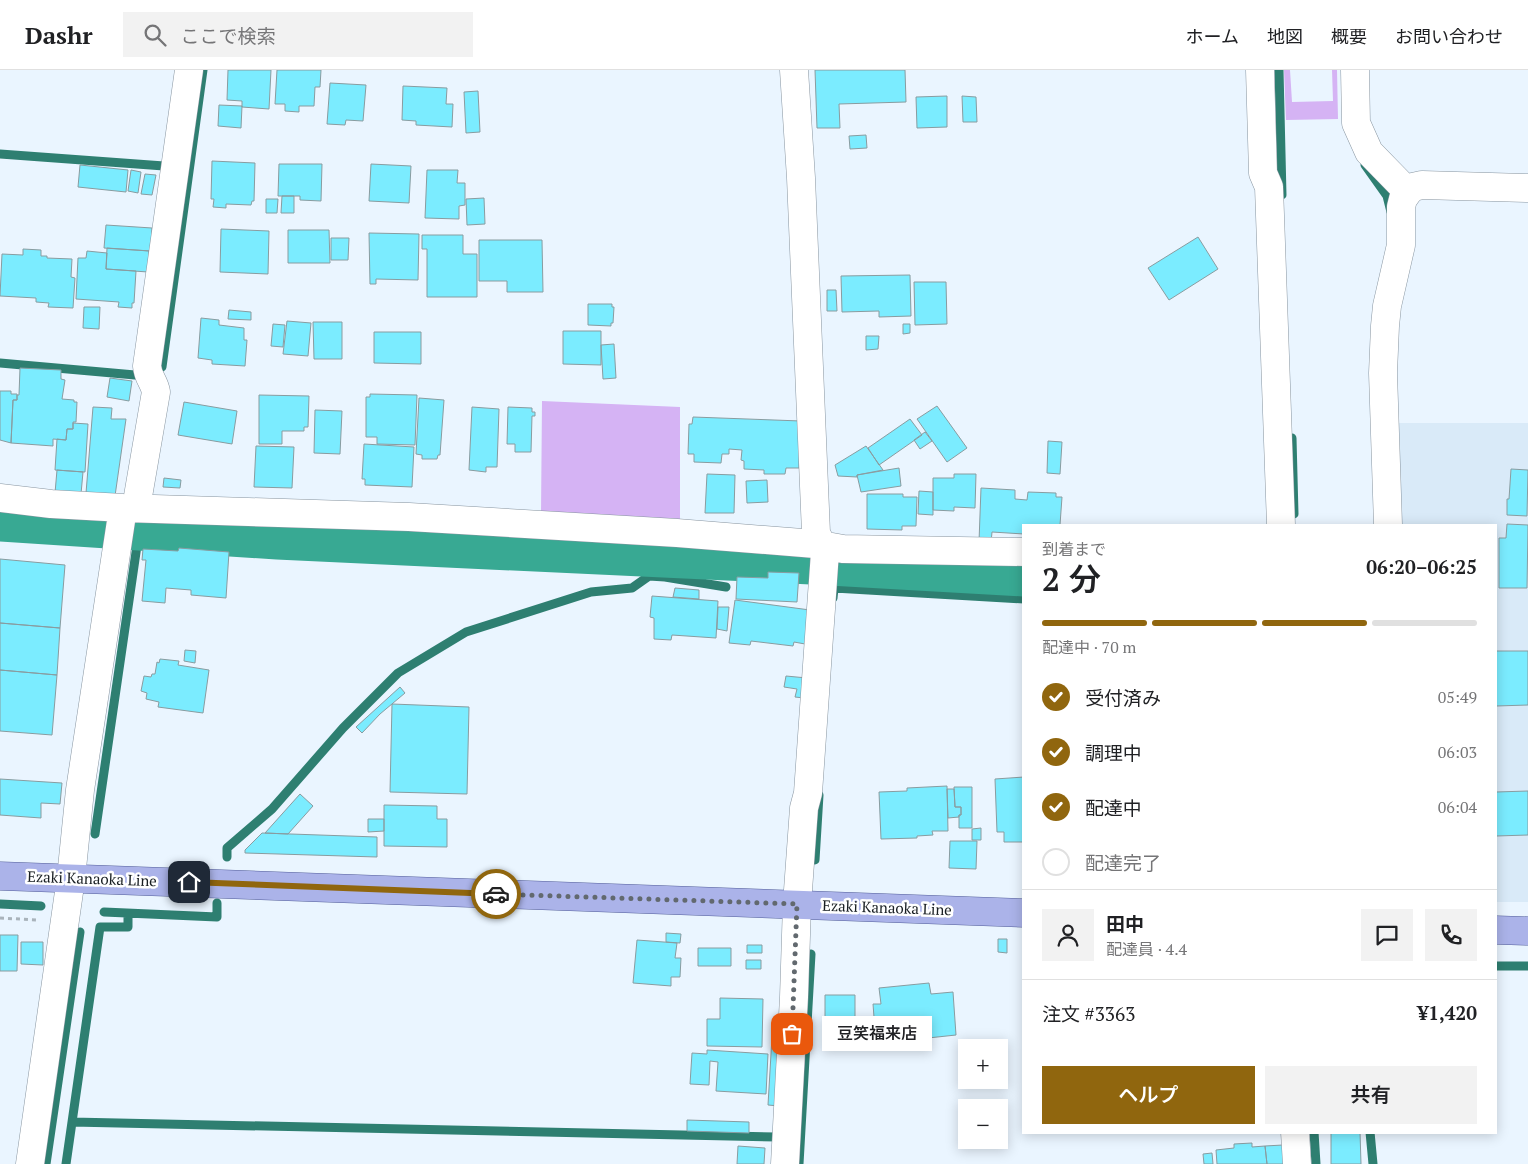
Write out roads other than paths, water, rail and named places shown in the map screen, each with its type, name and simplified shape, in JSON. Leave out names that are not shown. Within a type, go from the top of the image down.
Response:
[{"type":"main road","name":"Ezaki Kanaoka Line","points":[[0,876],[1022,913]]},
{"type":"main road","points":[[1497,930],[1528,931]]},
{"type":"street","points":[[30,1164],[71,878],[80,790],[125,517],[156,392],[155,384],[148,376],[147,366],[189,70]]},
{"type":"street","points":[[785,1164],[797,904],[804,808],[808,793],[823,555],[816,533],[801,178],[794,70]]},
{"type":"street","points":[[1260,70],[1263,173],[1269,187],[1281,524]]},
{"type":"street","points":[[1355,70],[1356,123],[1369,152],[1403,186],[1413,187],[1422,184],[1528,188]]},
{"type":"street","points":[[1388,524],[1383,373],[1385,326],[1386,306],[1401,245],[1403,186]]},
{"type":"street","points":[[0,498],[50,504],[125,517],[409,516],[677,533],[815,544],[823,555]]},
{"type":"street","points":[[823,555],[843,549],[1022,552]]},
{"type":"street","points":[[1295,1134],[1298,1164]]},
{"type":"waterway","points":[[162,367],[203,70]]},
{"type":"waterway","points":[[1279,70],[1282,195]]},
{"type":"waterway","points":[[0,154],[164,166]]},
{"type":"waterway","points":[[1365,165],[1387,196],[1391,212]]},
{"type":"waterway","points":[[0,363],[135,375]]},
{"type":"waterway","points":[[1292,438],[1294,514]]},
{"type":"waterway","points":[[0,516],[278,534],[1022,571]]},
{"type":"waterway","points":[[95,834],[141,518]]},
{"type":"waterway","points":[[845,588],[846,561]]},
{"type":"waterway","points":[[227,857],[227,848],[272,809],[343,728],[398,673],[466,632],[591,592],[632,588],[649,576],[726,587]]},
{"type":"waterway","points":[[833,598],[834,588],[1022,599]]},
{"type":"waterway","points":[[815,860],[819,795]]},
{"type":"waterway","points":[[104,912],[217,917],[217,903]]},
{"type":"waterway","points":[[0,904],[41,906]]},
{"type":"waterway","points":[[66,1164],[100,927],[128,927],[128,914]]},
{"type":"waterway","points":[[46,1164],[80,932]]},
{"type":"waterway","points":[[799,1164],[811,954]]},
{"type":"waterway","points":[[1497,966],[1528,966]]},
{"type":"waterway","points":[[72,1122],[777,1137]]},
{"type":"waterway","points":[[1314,1134],[1316,1164]]},
{"type":"waterway","points":[[1370,1134],[1373,1164]]},
{"type":"place","name":"豆笑福来店","points":[[792,1034]]}]
